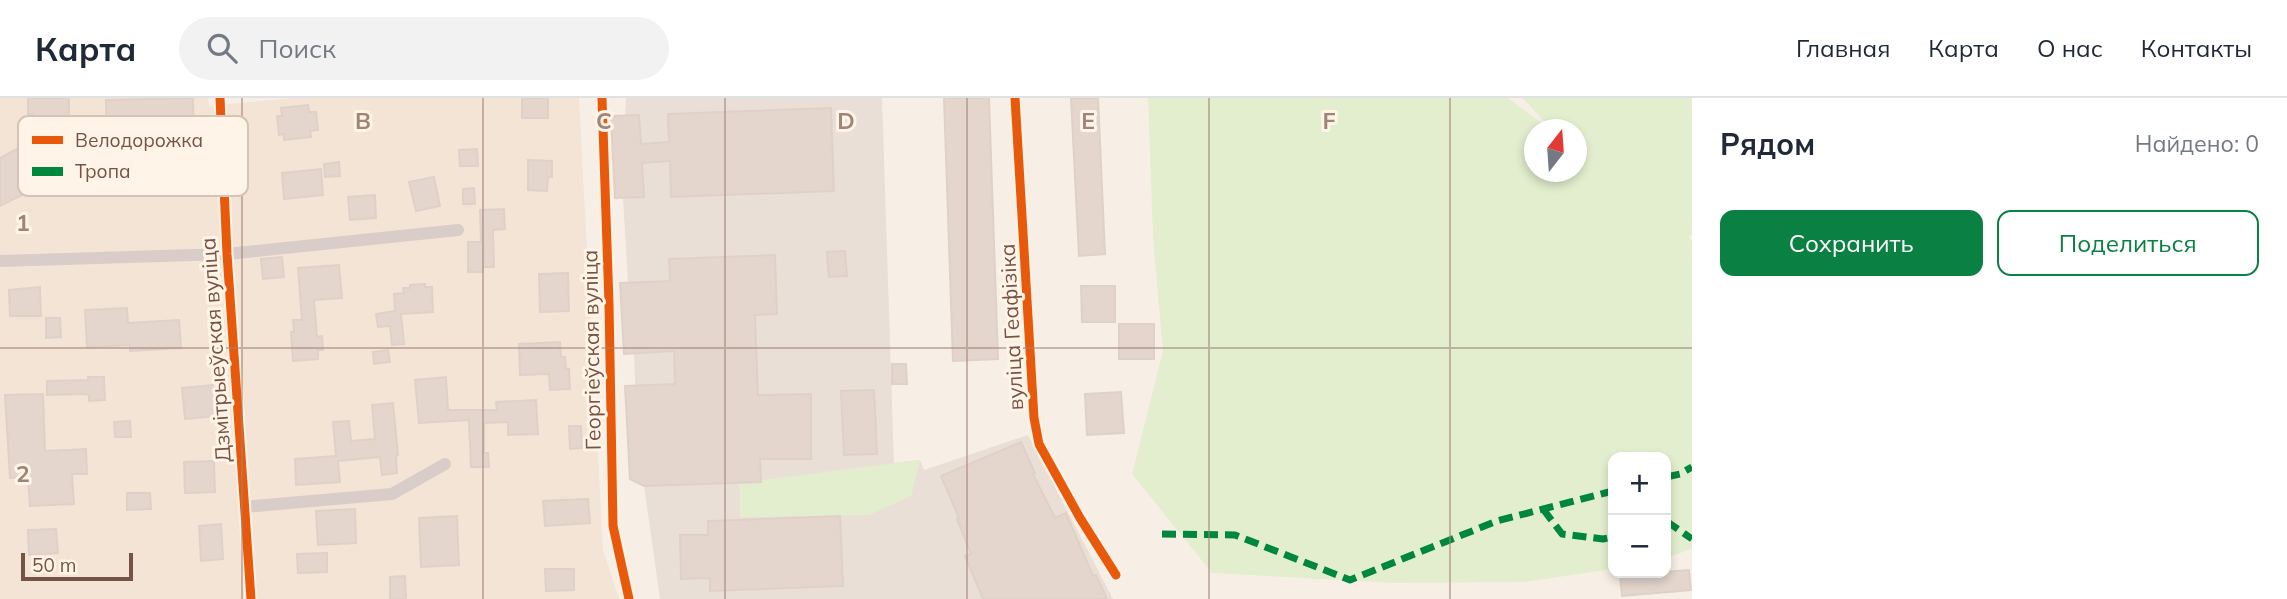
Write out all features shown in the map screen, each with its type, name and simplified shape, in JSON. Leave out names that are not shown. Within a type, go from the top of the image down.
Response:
[{"type":"street","name":"Дзмітрыеўская вуліца","points":[[220,98],[221,116]]},
{"type":"street","name":"Георгіеўская вуліца","points":[[602,98],[613,526],[629,599]]},
{"type":"street","name":"вуліца Геафізіка","points":[[1015,98],[1034,418],[1039,444],[1080,518],[1116,575]]},
{"type":"street","name":"Дзмітрыеўская вуліца","points":[[224,196],[251,599]]},
{"type":"street","points":[[0,261],[227,254],[458,230]]},
{"type":"street","points":[[244,507],[392,494],[445,464]]},
{"type":"shaded area","points":[[0,98],[208,98],[209,106],[292,98],[579,98],[603,550],[619,599],[0,599]]},
{"type":"shaded area","points":[[626,98],[882,98],[894,463],[920,460],[924,470],[1028,435],[1113,599],[660,599],[644,486],[630,479],[625,386],[635,386],[634,353],[624,354],[620,283],[628,283],[623,198],[615,198],[610,116],[625,115]]},
{"type":"green space","points":[[1148,98],[1508,98],[1536,119],[1524,119],[1524,182],[1587,182],[1587,119],[1542,119],[1522,98],[1692,98],[1692,234],[1689,237],[1692,242],[1692,548],[1671,557],[1671,452],[1608,452],[1608,570],[1524,582],[1392,583],[1212,573],[1132,474],[1163,351],[1153,239]]},
{"type":"green space","points":[[920,460],[911,496],[869,515],[740,517],[739,483]]},
{"type":"building","points":[[28,98],[69,98],[69,116],[28,114]]},
{"type":"building","points":[[193,98],[193,116],[106,116],[106,100]]},
{"type":"building","points":[[522,98],[548,98],[548,118],[522,118]]},
{"type":"building","points":[[944,98],[989,98],[998,359],[953,361]]},
{"type":"building","points":[[1071,98],[1098,98],[1105,254],[1079,256]]},
{"type":"building","points":[[308,105],[309,112],[316,112],[318,130],[310,131],[311,137],[284,140],[284,134],[279,135],[277,116],[282,116],[281,108]]},
{"type":"building","points":[[831,108],[834,191],[671,197],[670,161],[642,163],[644,197],[615,198],[611,116],[639,115],[641,144],[669,142],[668,114]]},
{"type":"building","points":[[17,149],[20,196],[0,206],[0,158]]},
{"type":"building","points":[[477,149],[478,166],[460,166],[459,150]]},
{"type":"building","points":[[528,160],[552,161],[552,177],[548,177],[547,191],[528,190]]},
{"type":"building","points":[[339,162],[340,176],[325,177],[324,164]]},
{"type":"building","points":[[321,169],[323,195],[284,199],[282,173]]},
{"type":"building","points":[[434,177],[440,206],[416,211],[409,182]]},
{"type":"building","points":[[474,188],[475,204],[463,204],[463,189]]},
{"type":"building","points":[[375,195],[376,218],[350,220],[348,197]]},
{"type":"building","points":[[504,209],[505,229],[493,230],[494,267],[483,267],[483,272],[468,272],[468,242],[481,242],[480,210]]},
{"type":"building","points":[[845,251],[847,276],[829,277],[827,252]]},
{"type":"building","points":[[775,255],[777,314],[755,315],[758,395],[811,394],[811,459],[760,459],[761,482],[644,486],[630,479],[625,386],[675,384],[674,351],[624,354],[620,283],[670,281],[669,259]]},
{"type":"building","points":[[282,257],[284,277],[263,279],[261,259]]},
{"type":"building","points":[[339,265],[342,298],[314,300],[317,337],[322,336],[323,350],[318,350],[318,359],[293,361],[293,320],[302,320],[298,268]]},
{"type":"building","points":[[568,273],[569,311],[540,312],[539,274]]},
{"type":"building","points":[[425,284],[425,287],[432,287],[433,312],[401,314],[404,344],[392,345],[390,326],[378,327],[376,314],[395,311],[394,294],[404,293],[403,288]]},
{"type":"building","points":[[1081,286],[1115,286],[1115,322],[1082,322]]},
{"type":"building","points":[[40,287],[41,316],[10,316],[9,290]]},
{"type":"building","points":[[127,308],[128,323],[179,320],[181,348],[130,351],[130,345],[87,347],[85,310]]},
{"type":"building","points":[[46,318],[60,318],[61,337],[46,338]]},
{"type":"building","points":[[1119,324],[1154,324],[1154,359],[1119,359]]},
{"type":"building","points":[[560,342],[561,357],[565,357],[566,369],[569,369],[570,389],[550,390],[549,374],[520,375],[519,344]]},
{"type":"building","points":[[388,350],[390,362],[374,364],[373,352]]},
{"type":"building","points":[[892,364],[906,364],[907,384],[892,384]]},
{"type":"building","points":[[88,377],[104,377],[105,400],[89,401],[89,395],[84,394],[47,395],[47,381],[88,380]]},
{"type":"building","points":[[446,377],[448,410],[497,410],[496,402],[536,400],[538,434],[508,435],[508,422],[484,423],[484,453],[488,453],[489,467],[471,467],[469,420],[419,423],[415,380]]},
{"type":"building","points":[[213,385],[216,416],[185,419],[182,388]]},
{"type":"building","points":[[874,390],[877,454],[844,455],[841,391]]},
{"type":"building","points":[[1121,392],[1124,433],[1087,435],[1085,394]]},
{"type":"building","points":[[43,394],[45,451],[86,449],[87,474],[72,474],[74,504],[30,506],[28,477],[10,478],[5,395]]},
{"type":"building","points":[[393,403],[397,473],[382,475],[380,457],[338,461],[340,482],[296,485],[295,459],[336,456],[333,422],[349,421],[351,441],[375,439],[372,405]]},
{"type":"building","points":[[130,421],[131,437],[115,437],[114,422]]},
{"type":"building","points":[[569,426],[581,426],[582,448],[570,449]]},
{"type":"building","points":[[1021,442],[1035,473],[1033,474],[1055,518],[1066,513],[1093,576],[1096,575],[1107,599],[983,599],[965,556],[971,554],[957,519],[959,518],[941,476]]},
{"type":"building","points":[[214,461],[215,492],[185,493],[184,462]]},
{"type":"building","points":[[127,493],[150,493],[151,509],[127,510]]},
{"type":"building","points":[[588,499],[590,523],[545,526],[543,501]]},
{"type":"building","points":[[355,509],[356,543],[318,545],[316,511]]},
{"type":"building","points":[[457,516],[459,565],[421,567],[419,518]]},
{"type":"building","points":[[840,516],[843,586],[710,591],[710,578],[681,579],[680,535],[708,535],[708,521]]},
{"type":"building","points":[[221,524],[223,559],[201,561],[199,526]]},
{"type":"building","points":[[56,529],[58,553],[29,555],[28,530]]},
{"type":"building","points":[[327,553],[327,572],[298,573],[297,554]]},
{"type":"building","points":[[545,569],[574,569],[574,590],[546,591]]},
{"type":"building","points":[[1689,570],[1691,590],[1622,596],[1620,578],[1671,578],[1671,571]]},
{"type":"building","points":[[405,576],[406,599],[390,599],[390,577]]},
{"type":"marked path","points":[[1671,476],[1692,467]]},
{"type":"marked path","points":[[1162,534],[1235,535],[1350,580],[1497,521],[1608,492]]},
{"type":"marked path","points":[[1543,509],[1562,534],[1608,538]]},
{"type":"marked path","points":[[1671,524],[1692,539]]},
{"type":"cycle path","points":[[220,98],[221,116]]},
{"type":"cycle path","points":[[602,98],[613,526],[629,599]]},
{"type":"cycle path","points":[[1015,98],[1034,418],[1039,444],[1080,518],[1116,575]]},
{"type":"cycle path","points":[[224,196],[251,599]]}]
